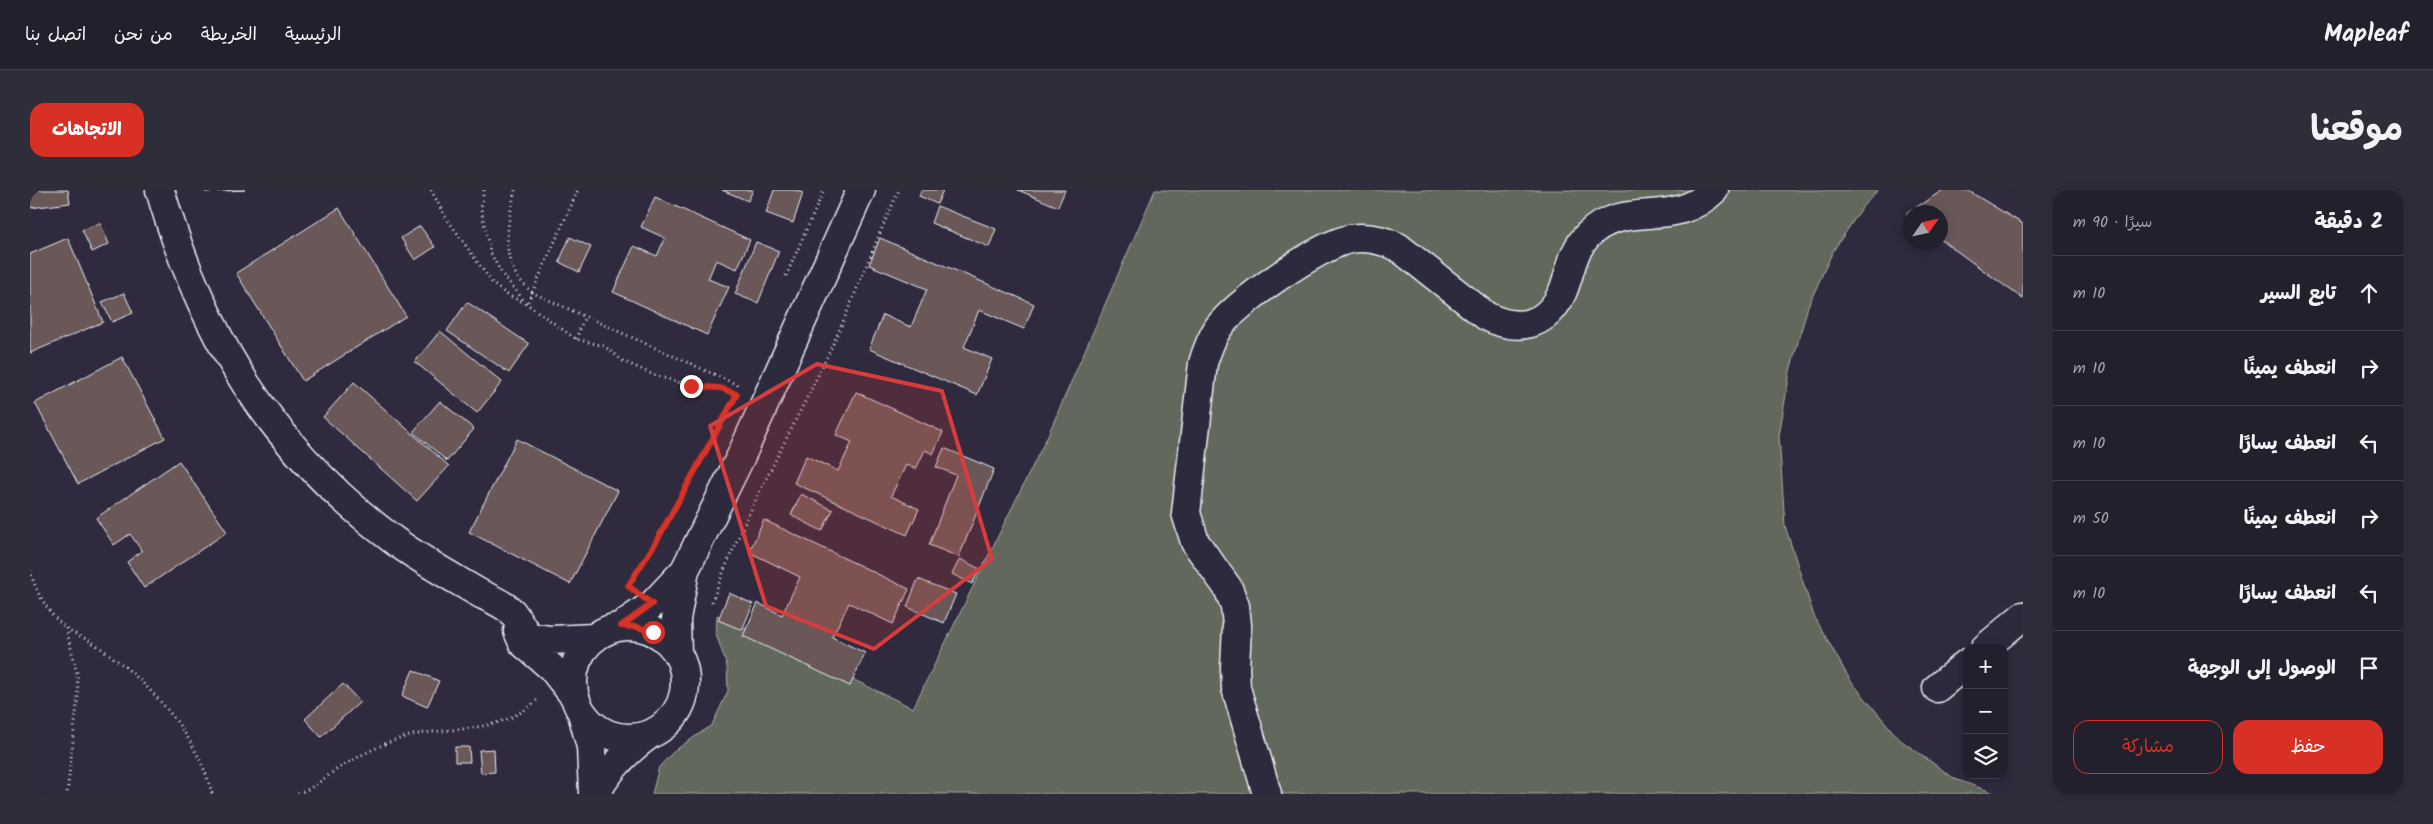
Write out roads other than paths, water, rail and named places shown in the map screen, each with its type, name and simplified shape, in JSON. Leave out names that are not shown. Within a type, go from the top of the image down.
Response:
[{"type":"street","points":[[160,190],[172,233],[194,287],[222,344],[256,401],[296,453],[342,499],[394,540],[510,611],[529,637],[551,640],[594,638],[621,626],[652,604],[685,570]]},
{"type":"street","points":[[595,794],[622,757],[675,716],[683,701],[686,685],[684,668],[678,653],[676,619],[685,570],[741,456],[861,190]]},
{"type":"street","points":[[1267,794],[1236,688],[1235,668],[1238,625],[1235,606],[1228,588],[1195,542],[1186,513],[1203,363],[1209,344],[1219,328],[1231,312],[1262,289],[1323,250],[1337,242],[1368,238],[1384,241],[1398,247],[1486,316],[1500,323],[1516,326],[1531,324],[1545,316],[1556,305],[1563,292],[1573,257],[1580,245],[1600,226],[1626,216],[1680,211],[1704,199],[1714,190]]},
{"type":"street","points":[[510,611],[523,644],[572,696],[592,725],[605,733],[619,738],[634,739],[649,735]]},
{"type":"street","points":[[1990,644],[2023,616]]},
{"type":"street","points":[[621,626],[637,627],[653,632],[666,640],[678,653]]},
{"type":"street","points":[[594,638],[583,650],[576,664],[572,696],[592,747],[595,794]]},
{"type":"street","points":[[1937,688],[1963,666]]}]
